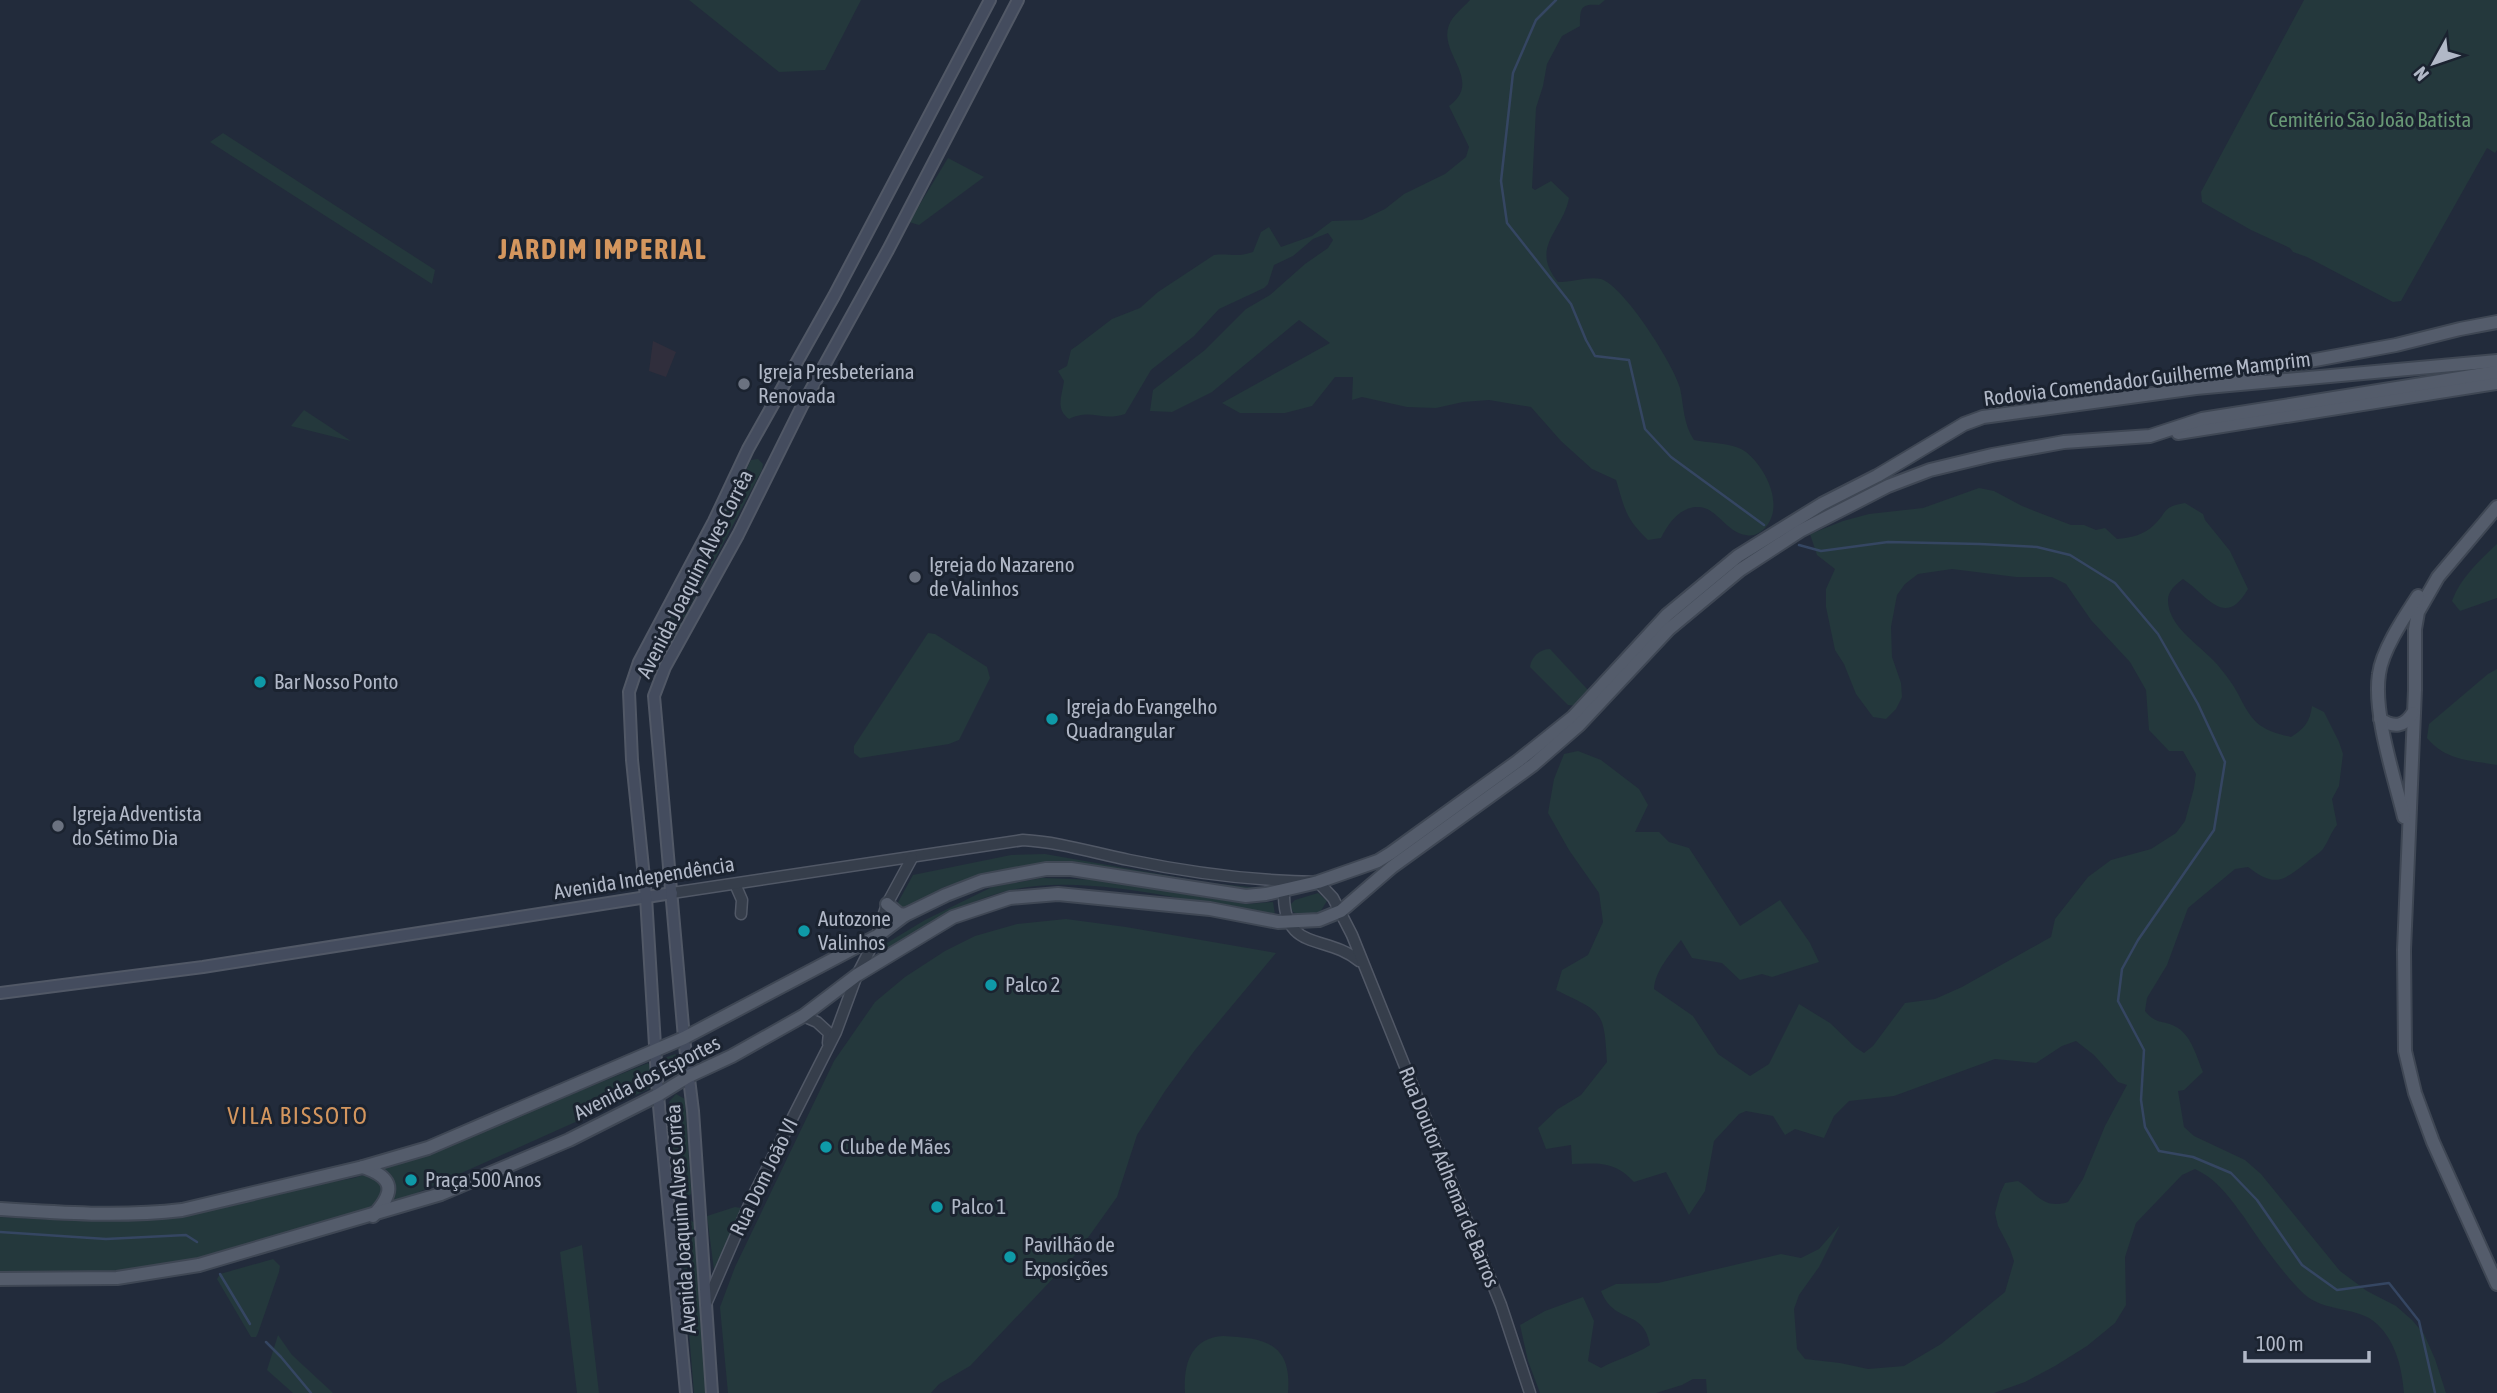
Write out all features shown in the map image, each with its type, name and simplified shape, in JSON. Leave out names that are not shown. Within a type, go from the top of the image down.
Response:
[{"type":"main road","name":"Avenida Joaquim Alves Corrêa","points":[[686,1393],[658,1095],[646,897],[628,702],[634,672],[715,521],[748,450],[834,296],[989,0]]},
{"type":"main road","name":"Avenida Joaquim Alves Corrêa","points":[[712,1393],[689,1076],[654,706],[657,686],[738,536],[803,404],[888,250],[1018,0]]},
{"type":"main road","points":[[2196,388],[2212,379],[2396,345],[2497,322]]},
{"type":"main road","name":"Rodovia Comendador Guilherme Mamprim","points":[[1288,886],[1318,882],[1378,861],[1518,761],[1573,717],[1640,642],[1702,584],[1738,556],[1822,504],[1964,424],[1983,417],[2196,388],[2497,361]]},
{"type":"main road","name":"Rodovia Comendador Guilherme Mamprim","points":[[1290,923],[1319,920],[1341,911],[1432,837],[1533,765],[1580,725],[1686,615],[1740,570],[1800,531],[1888,486],[1930,470],[1992,455],[2064,442],[2150,436],[2202,419],[2497,372]]},
{"type":"main road","points":[[2150,436],[2497,383]]},
{"type":"main road","points":[[2497,507],[2438,577],[2418,612],[2415,629],[2408,835],[2404,1029],[2409,1073],[2433,1142],[2497,1284]]},
{"type":"main road","points":[[2408,835],[2380,719],[2379,672],[2389,646],[2432,576],[2497,507]]},
{"type":"main road","points":[[2380,719],[2392,725],[2402,725],[2409,721],[2413,713]]},
{"type":"main road","name":"Avenida dos Esportes","points":[[0,1209],[106,1214],[182,1210],[363,1167],[428,1148],[684,1038],[877,936],[905,915],[982,881],[1046,869],[1103,873],[1246,896],[1288,886]]},
{"type":"main road","name":"Avenida Independência","points":[[0,993],[203,967],[672,893]]},
{"type":"main road","name":"Avenida dos Esportes","points":[[0,1279],[117,1278],[184,1268],[237,1256],[453,1189],[569,1140],[658,1095],[803,1016],[857,975],[953,917],[1010,898],[1058,894],[1210,909],[1290,923]]},
{"type":"main road","points":[[887,904],[899,914],[905,915]]},
{"type":"main road","points":[[844,953],[853,964],[857,975]]},
{"type":"main road","points":[[363,1167],[379,1172],[389,1185],[389,1195],[373,1216]]},
{"type":"street","name":"Avenida Independência","points":[[672,893],[1009,842],[1039,841],[1188,871],[1288,886]]},
{"type":"street","name":"Rua Dom João VI","points":[[706,1304],[752,1198],[827,1052],[857,975],[877,936],[887,904],[912,858]]},
{"type":"street","name":"Rua Doutor Adhemar de Barros","points":[[1318,882],[1329,892],[1352,935],[1501,1305],[1530,1393]]},
{"type":"street","points":[[735,884],[742,900],[741,914]]},
{"type":"street","points":[[1288,886],[1283,910],[1298,934],[1310,941],[1349,952],[1362,963]]},
{"type":"street","points":[[1339,948],[1352,935]]},
{"type":"street","points":[[803,1016],[817,1022],[829,1033],[827,1052]]},
{"type":"shaded area","points":[[653,341],[676,352],[666,377],[649,371]]},
{"type":"green space","points":[[689,0],[861,0],[825,70],[779,72]]},
{"type":"green space","points":[[1470,0],[1605,0],[1599,5],[1582,8],[1580,26],[1562,36],[1547,64],[1536,108],[1532,188],[1535,190],[1551,181],[1569,198],[1547,249],[1550,270],[1558,282],[1601,279],[1611,285],[1635,310],[1676,377],[1686,421],[1694,440],[1741,449],[1753,459],[1766,477],[1773,499],[1773,509],[1771,519],[1759,533],[1739,533],[1709,510],[1696,507],[1679,514],[1661,538],[1648,540],[1630,519],[1616,480],[1592,469],[1561,441],[1531,407],[1489,400],[1436,408],[1407,407],[1362,397],[1352,400],[1353,377],[1335,377],[1312,406],[1285,413],[1240,413],[1222,403],[1330,343],[1299,320],[1212,392],[1172,412],[1150,411],[1153,390],[1205,350],[1246,309],[1270,295],[1328,248],[1333,240],[1328,233],[1313,239],[1293,256],[1274,265],[1264,288],[1219,309],[1194,336],[1151,370],[1125,414],[1109,417],[1084,415],[1069,419],[1062,411],[1060,402],[1064,381],[1058,371],[1067,366],[1071,350],[1112,319],[1140,308],[1158,292],[1214,255],[1242,255],[1253,252],[1261,232],[1269,227],[1281,247],[1312,236],[1332,221],[1362,220],[1385,209],[1404,194],[1445,174],[1466,157],[1469,147],[1449,106],[1459,96],[1462,86],[1447,36],[1455,15]]},
{"type":"green space","name":"Cemitério São João Batista","points":[[2304,0],[2497,0],[2497,150],[2495,153],[2487,148],[2401,301],[2393,302],[2202,202],[2201,192]]},
{"type":"green space","points":[[223,133],[435,270],[432,284],[210,142]]},
{"type":"green space","points":[[948,158],[984,177],[919,225],[909,222]]},
{"type":"green space","points":[[304,410],[351,441],[291,426]]},
{"type":"green space","points":[[758,459],[763,464],[762,470],[666,652],[657,646],[656,642],[751,460]]},
{"type":"green space","points":[[1979,488],[1994,491],[2022,506],[2071,525],[2084,525],[2096,530],[2105,528],[2117,539],[2146,531],[2168,508],[2177,505],[2185,503],[2203,514],[2230,551],[2248,589],[2240,601],[2232,607],[2224,608],[2208,600],[2183,579],[2168,597],[2173,618],[2185,634],[2220,667],[2252,717],[2264,728],[2291,737],[2306,724],[2312,706],[2324,712],[2343,754],[2339,786],[2332,799],[2337,825],[2325,846],[2298,869],[2278,880],[2271,880],[2248,867],[2235,869],[2188,908],[2167,965],[2147,998],[2145,1011],[2153,1019],[2173,1025],[2183,1032],[2194,1048],[2203,1072],[2184,1090],[2178,1091],[2184,1127],[2194,1136],[2245,1160],[2261,1174],[2340,1271],[2367,1291],[2396,1306],[2412,1320],[2424,1334],[2446,1393],[2404,1393],[2397,1356],[2384,1331],[2370,1318],[2322,1304],[2304,1294],[2280,1267],[2222,1190],[2210,1178],[2195,1169],[2182,1175],[2136,1223],[2125,1257],[2126,1305],[2115,1323],[2087,1346],[2055,1366],[2025,1382],[1994,1393],[1707,1393],[1706,1379],[1693,1379],[1656,1393],[1540,1393],[1528,1361],[1520,1325],[1545,1311],[1583,1297],[1594,1321],[1588,1361],[1601,1368],[1650,1345],[1642,1326],[1613,1309],[1601,1291],[1616,1284],[1658,1283],[1781,1254],[1801,1258],[1819,1249],[1840,1225],[1819,1267],[1799,1295],[1794,1309],[1797,1349],[1805,1359],[1868,1369],[1904,1366],[1941,1344],[2005,1292],[2014,1261],[1995,1213],[2005,1183],[2018,1181],[2046,1202],[2059,1204],[2068,1202],[2083,1179],[2105,1126],[2127,1085],[2118,1082],[2094,1055],[2076,1041],[2062,1046],[2036,1063],[1995,1059],[1894,1096],[1849,1101],[1834,1116],[1824,1138],[1795,1129],[1785,1135],[1773,1116],[1746,1111],[1739,1114],[1714,1141],[1705,1191],[1689,1215],[1666,1172],[1634,1182],[1613,1167],[1572,1164],[1571,1145],[1546,1149],[1538,1128],[1558,1109],[1581,1095],[1607,1062],[1604,1032],[1598,1015],[1556,990],[1562,970],[1588,955],[1603,922],[1599,893],[1569,850],[1548,813],[1554,779],[1564,754],[1578,751],[1601,760],[1639,789],[1648,805],[1635,832],[1659,832],[1669,842],[1689,848],[1740,926],[1780,900],[1810,943],[1819,962],[1772,977],[1762,974],[1740,980],[1722,963],[1692,958],[1681,940],[1657,976],[1654,989],[1693,1016],[1718,1054],[1750,1076],[1769,1064],[1799,1004],[1830,1023],[1864,1053],[1873,1046],[1905,1003],[1935,999],[1962,987],[2051,937],[2055,919],[2088,877],[2111,860],[2151,849],[2176,833],[2185,821],[2196,774],[2183,751],[2169,751],[2149,730],[2146,690],[2130,662],[2091,620],[2066,584],[2052,577],[2016,577],[1952,569],[1918,574],[1905,584],[1897,595],[1891,627],[1892,657],[1901,683],[1902,697],[1896,709],[1886,719],[1873,717],[1856,694],[1835,650],[1826,607],[1826,589],[1835,569],[1817,555],[1810,534],[1869,514],[1923,508]]},
{"type":"green space","points":[[2497,544],[2497,598],[2460,611],[2452,601],[2460,584]]},
{"type":"green space","points":[[928,633],[935,634],[987,667],[990,678],[959,740],[949,744],[860,758],[854,753],[854,746]]},
{"type":"green space","points":[[1550,649],[1587,689],[1588,693],[1576,706],[1568,705],[1530,667],[1537,654]]},
{"type":"green space","points":[[2497,669],[2497,765],[2459,758],[2434,746],[2427,738],[2429,724]]},
{"type":"green space","points":[[1045,854],[1210,883],[1270,889],[1247,892],[1074,864],[976,878],[944,887],[906,912],[896,906],[913,875],[1011,855]]},
{"type":"green space","points":[[1042,878],[1098,880],[1247,904],[1273,902],[1276,921],[1144,892],[1074,885],[1041,886],[1011,890],[975,901],[878,958],[882,946],[925,920],[992,887]]},
{"type":"green space","points":[[1318,893],[1327,901],[1320,912],[1300,915],[1293,912],[1290,905],[1295,900]]},
{"type":"green space","points":[[1066,919],[1276,953],[1195,1050],[1165,1091],[1137,1135],[1117,1197],[1077,1253],[970,1366],[939,1384],[931,1393],[728,1393],[720,1307],[735,1267],[834,1061],[875,1002],[905,977],[945,951],[975,936],[1017,924]]},
{"type":"green space","points":[[675,1054],[680,1058],[680,1074],[668,1077],[662,1062],[664,1058]]},
{"type":"green space","points":[[648,1063],[653,1076],[649,1089],[363,1215],[197,1261],[69,1277],[0,1273],[0,1217],[76,1221],[172,1218],[294,1189],[354,1178],[418,1157]]},
{"type":"green space","points":[[676,1094],[685,1099],[691,1194],[685,1199],[680,1198],[677,1191],[669,1102]]},
{"type":"green space","points":[[735,1207],[742,1210],[714,1270],[707,1216]]},
{"type":"green space","points":[[684,1219],[694,1222],[709,1393],[694,1393],[680,1224]]},
{"type":"green space","points":[[582,1245],[599,1393],[577,1393],[560,1252]]},
{"type":"green space","points":[[273,1259],[280,1266],[279,1272],[258,1333],[256,1337],[251,1337],[217,1279],[220,1274]]},
{"type":"green space","points":[[278,1335],[292,1355],[333,1393],[293,1393],[267,1370]]},
{"type":"green space","points":[[1223,1336],[1251,1339],[1273,1346],[1285,1363],[1288,1393],[1185,1393],[1186,1372],[1191,1354],[1203,1342]]},
{"type":"waterway","points":[[1556,0],[1536,20],[1513,73],[1501,181],[1507,223],[1571,304],[1595,356],[1629,360],[1645,429],[1671,457],[1764,525]]},
{"type":"waterway","points":[[1799,545],[1821,551],[1888,542],[1980,544],[2037,547],[2070,555],[2115,583],[2158,634],[2198,704],[2225,762],[2214,830],[2138,940],[2122,969],[2118,1001],[2144,1050],[2141,1100],[2145,1127],[2159,1151],[2193,1157],[2231,1173],[2257,1200],[2302,1265],[2337,1290],[2389,1283],[2419,1321],[2435,1393]]},
{"type":"waterway","points":[[0,1232],[106,1239],[186,1235],[197,1242]]},
{"type":"waterway","points":[[220,1274],[250,1324]]},
{"type":"waterway","points":[[266,1342],[311,1393]]},
{"type":"place","name":"Igreja Presbeteriana Renovada","points":[[744,384]]},
{"type":"place","name":"Igreja do Nazareno de Valinhos","points":[[915,577]]},
{"type":"place","name":"Bar Nosso Ponto","points":[[260,682]]},
{"type":"place","name":"Igreja do Evangelho Quadrangular","points":[[1052,719]]},
{"type":"place","name":"Igreja Adventista do Sétimo Dia","points":[[58,826]]},
{"type":"place","name":"Autozone Valinhos","points":[[804,931]]},
{"type":"place","name":"Palco 2","points":[[991,985]]},
{"type":"place","name":"Clube de Mães","points":[[826,1147]]},
{"type":"place","name":"Praça 500 Anos","points":[[411,1180]]},
{"type":"place","name":"Palco 1","points":[[937,1207]]},
{"type":"place","name":"Pavilhão de Exposições","points":[[1010,1257]]},
{"type":"district","name":"JARDIM IMPERIAL","points":[[603,249]]},
{"type":"district","name":"VILA BISSOTO","points":[[298,1116]]}]
